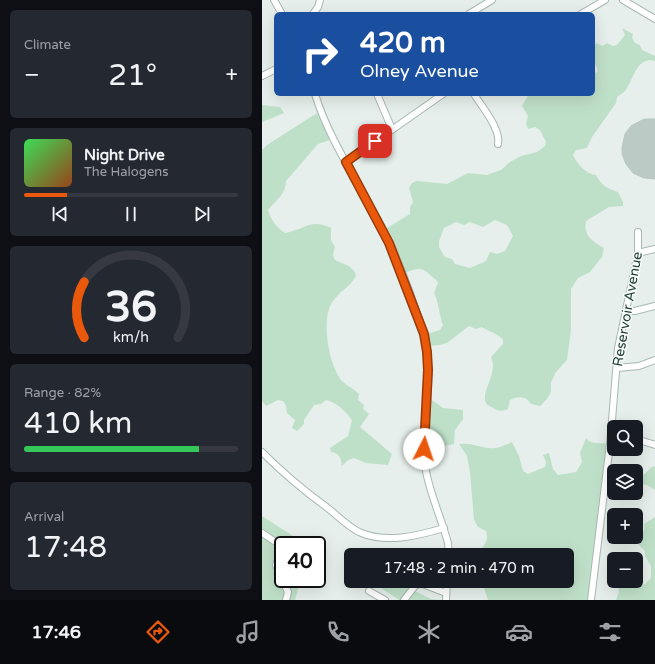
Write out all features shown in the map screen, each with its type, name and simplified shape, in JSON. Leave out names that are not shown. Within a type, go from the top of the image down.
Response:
[{"type":"street","points":[[274,0],[281,12]]},
{"type":"street","points":[[314,12],[320,0]]},
{"type":"street","points":[[472,12],[492,0]]},
{"type":"street","points":[[584,12],[605,0]]},
{"type":"street","points":[[623,0],[655,19]]},
{"type":"street","points":[[262,76],[274,70]]},
{"type":"street","points":[[316,96],[326,122],[389,243],[424,334],[428,370],[424,455],[425,470],[444,528],[448,548]]},
{"type":"street","points":[[378,96],[392,129]]},
{"type":"street","points":[[346,162],[435,96]]},
{"type":"street","points":[[475,96],[496,129],[499,138],[498,144]]},
{"type":"street","name":"Reservoir Avenue","points":[[613,420],[618,348],[638,253],[638,232]]},
{"type":"street","points":[[638,253],[655,249]]},
{"type":"street","points":[[626,311],[635,311],[655,306]]},
{"type":"street","points":[[616,368],[639,366],[655,360]]},
{"type":"street","points":[[643,441],[655,445]]},
{"type":"street","points":[[262,452],[293,483],[353,528],[368,535],[396,538],[444,528]]},
{"type":"street","name":"Reservoir Avenue","points":[[591,600],[609,456]]},
{"type":"street","points":[[262,533],[274,541]]},
{"type":"street","points":[[404,600],[415,586],[420,583],[446,597]]},
{"type":"street","points":[[286,588],[288,592],[286,600]]},
{"type":"street","points":[[369,591],[385,600]]},
{"type":"green space","points":[[622,28],[633,34],[632,38],[635,43],[640,45],[642,50],[655,56],[655,61],[649,60],[640,65],[625,91],[617,97],[616,103],[592,137],[587,148],[576,150],[573,155],[585,171],[596,175],[605,186],[618,192],[623,202],[623,206],[609,207],[586,221],[585,226],[587,235],[604,248],[602,257],[590,272],[578,278],[571,289],[571,330],[567,360],[556,372],[551,382],[551,392],[547,399],[540,406],[531,404],[524,398],[516,398],[510,400],[508,409],[499,411],[486,403],[485,393],[493,369],[491,357],[503,344],[503,340],[499,336],[482,327],[476,329],[469,326],[447,343],[425,346],[423,335],[440,330],[443,325],[434,293],[438,283],[426,271],[420,269],[402,274],[382,231],[410,214],[410,207],[413,202],[409,188],[412,183],[417,181],[447,184],[468,173],[487,175],[501,170],[510,162],[521,156],[537,152],[545,146],[546,142],[540,130],[535,127],[528,129],[526,124],[528,116],[522,106],[528,96],[595,96],[595,73],[598,71],[595,63],[595,44],[597,43],[602,46],[607,43],[613,46],[617,45],[625,35]],"holes":[[[495,220],[507,225],[513,236],[505,251],[497,254],[490,252],[486,261],[470,268],[455,264],[452,259],[445,257],[439,247],[439,241],[444,228],[456,222],[464,225],[470,222],[483,227]]]},
{"type":"green space","points":[[262,105],[280,107],[284,113],[262,122]]},
{"type":"green space","points":[[317,113],[330,140],[318,144],[286,181],[283,193],[268,210],[274,223],[285,233],[292,232],[312,224],[324,225],[331,228],[331,240],[335,247],[333,255],[335,260],[349,266],[355,272],[356,276],[354,280],[333,301],[329,309],[327,330],[330,354],[337,374],[342,381],[359,394],[358,400],[364,405],[363,409],[369,414],[360,427],[392,454],[388,465],[366,463],[354,458],[348,460],[341,466],[339,457],[336,453],[331,452],[330,448],[348,436],[352,420],[338,405],[326,400],[321,404],[314,405],[304,420],[304,424],[297,431],[292,428],[295,420],[287,413],[286,406],[283,401],[278,400],[266,406],[262,401],[262,150],[267,145]]},
{"type":"green space","points":[[429,398],[443,408],[463,410],[463,419],[455,430],[454,444],[424,450]]},
{"type":"green space","points":[[586,438],[593,443],[607,443],[607,497],[604,499],[592,600],[488,600],[484,588],[574,588],[574,548],[482,548],[487,540],[486,531],[478,527],[474,520],[470,472],[467,456],[459,444],[467,444],[484,448],[495,448],[512,442],[519,456],[523,471],[528,474],[545,467],[546,462],[543,455],[549,453],[553,469],[558,475],[576,472],[582,462],[580,453]]},
{"type":"green space","points":[[653,466],[655,467],[655,490],[647,485],[643,485],[643,475]]},
{"type":"green space","points":[[262,516],[293,536],[274,536],[274,588],[298,589],[295,600],[262,600]]},
{"type":"green space","points":[[655,517],[655,600],[616,600],[619,592],[618,588],[643,588],[643,585],[651,578],[651,566],[645,556],[645,551],[638,544],[643,544],[644,524]]},
{"type":"green space","points":[[381,588],[409,588],[431,599],[441,600],[399,600]]},
{"type":"building","points":[[644,119],[655,119],[655,179],[644,178],[633,173],[626,164],[622,154],[625,134],[631,126]]},
{"type":"route","points":[[375,141],[346,162],[380,223],[400,268],[424,334],[428,370],[427,414],[424,449]]}]
